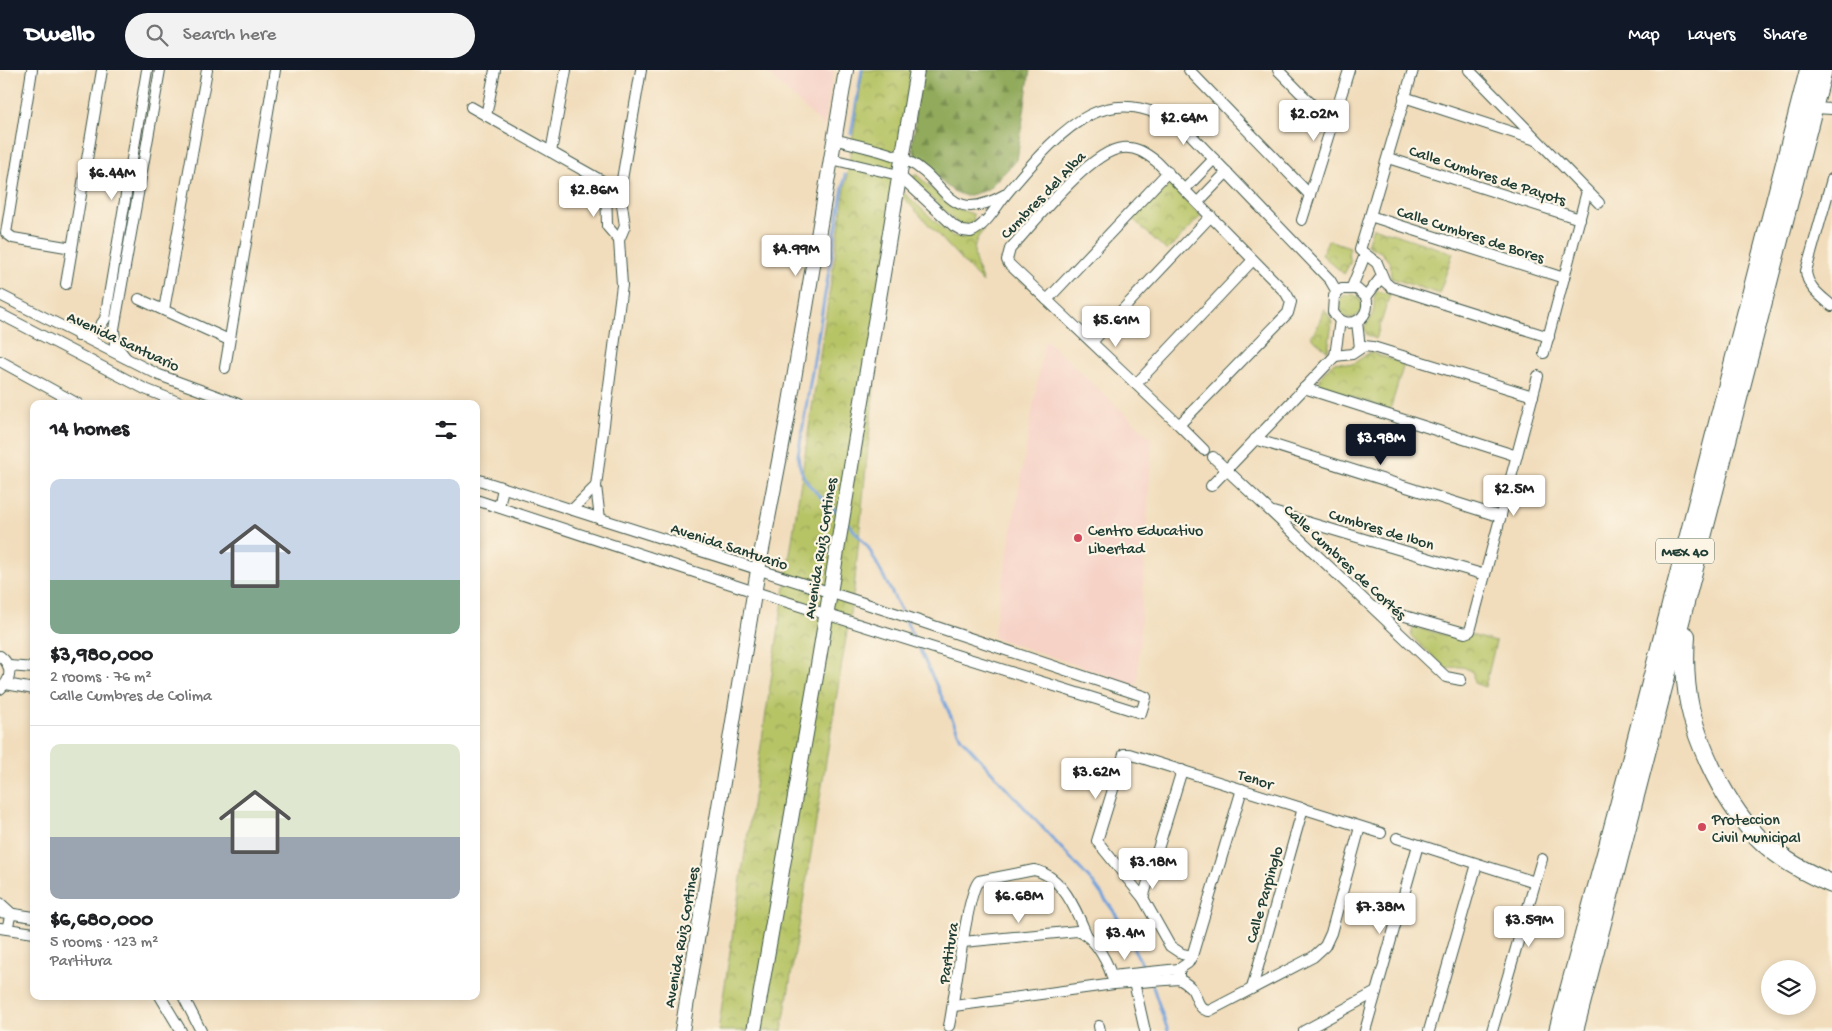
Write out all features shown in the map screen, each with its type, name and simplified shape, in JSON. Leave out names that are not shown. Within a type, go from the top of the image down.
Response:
[{"type":"highway","name":"MEX 40","points":[[1558,1031],[1628,772],[1809,70]]},
{"type":"highway","name":"MEX 40","points":[[1574,1031],[1823,70]]},
{"type":"highway","points":[[1688,596],[1684,663],[1687,697],[1694,729],[1710,765],[1731,805],[1743,823],[1776,852],[1805,872],[1832,884]]},
{"type":"main road","name":"Avenida Ruiz Cortines","points":[[682,1031],[758,570],[787,420],[846,70]]},
{"type":"main road","name":"Avenida Ruiz Cortines","points":[[754,1031],[830,593],[917,70]]},
{"type":"street","points":[[32,70],[6,233],[13,238],[72,248]]},
{"type":"street","points":[[66,284],[102,70]]},
{"type":"street","points":[[78,336],[95,333],[105,319],[147,70]]},
{"type":"street","points":[[126,358],[115,344],[114,329],[160,70]]},
{"type":"street","points":[[164,310],[207,70]]},
{"type":"street","points":[[224,368],[275,70]]},
{"type":"street","points":[[486,116],[495,70]]},
{"type":"street","points":[[551,152],[566,70]]},
{"type":"street","points":[[600,519],[596,486],[622,286],[619,240],[625,226],[620,191],[641,70]]},
{"type":"street","points":[[1189,70],[1310,195]]},
{"type":"street","points":[[1278,70],[1332,126]]},
{"type":"street","points":[[1302,220],[1349,70]]},
{"type":"street","points":[[1412,70],[1388,158],[1360,248],[1365,255],[1376,263],[1388,285],[1395,289],[1548,337]]},
{"type":"street","points":[[1469,70],[1599,203]]},
{"type":"street","points":[[1404,97],[1538,141]]},
{"type":"street","points":[[831,159],[899,175],[945,219],[960,230],[967,232],[980,226],[1007,193],[1072,126],[1086,115],[1114,105],[1140,106],[1165,115],[1189,133],[1330,280],[1337,292],[1332,307],[1340,320],[1335,356],[1211,486]]},
{"type":"street","points":[[471,107],[620,191]]},
{"type":"street","points":[[1814,108],[1832,109]]},
{"type":"street","points":[[834,140],[902,158],[918,168],[943,194],[958,204],[981,205],[1007,193]]},
{"type":"street","name":"Cumbres del Alba","points":[[1179,425],[1290,310],[1291,302],[1286,293],[1198,202],[1150,156],[1131,148],[1109,151],[1087,166],[1007,253],[1009,264],[1204,450]]},
{"type":"street","name":"Calle Cumbres de Payots","points":[[1388,158],[1580,219]]},
{"type":"street","points":[[1185,189],[1214,159]]},
{"type":"street","points":[[1047,300],[1168,172]]},
{"type":"street","points":[[1198,202],[1227,172]]},
{"type":"street","points":[[1832,179],[1806,271],[1806,277],[1814,289],[1832,306]]},
{"type":"street","points":[[606,183],[607,226],[619,240]]},
{"type":"street","points":[[1544,353],[1587,191]]},
{"type":"street","points":[[1092,342],[1211,216]]},
{"type":"street","name":"Calle Cumbres de Bores","points":[[1370,216],[1564,278]]},
{"type":"street","points":[[1352,287],[1365,255]]},
{"type":"street","points":[[1136,384],[1253,260]]},
{"type":"street","points":[[1366,297],[1382,276]]},
{"type":"street","points":[[1337,292],[1352,287],[1366,297],[1368,302],[1366,314],[1357,322],[1351,323],[1340,320]]},
{"type":"street","name":"Avenida Santuario","points":[[0,296],[78,336],[183,385],[226,400]]},
{"type":"street","points":[[139,299],[229,340]]},
{"type":"street","name":"Avenida Santuario","points":[[0,314],[145,389],[172,400]]},
{"type":"street","points":[[1357,322],[1360,348]]},
{"type":"street","points":[[1335,356],[1352,354],[1360,348],[1373,347],[1533,396]]},
{"type":"street","points":[[0,361],[64,400]]},
{"type":"street","points":[[1373,607],[1465,632],[1471,629],[1538,376]]},
{"type":"street","points":[[1304,388],[1517,456]]},
{"type":"street","points":[[1254,439],[1501,517]]},
{"type":"street","name":"Calle Cumbres de Cortés","points":[[1213,457],[1446,677],[1461,680]]},
{"type":"street","name":"Avenida Santuario","points":[[480,480],[1146,697],[1141,713],[826,613]]},
{"type":"street","points":[[572,510],[596,486]]},
{"type":"street","points":[[499,507],[503,488]]},
{"type":"street","points":[[480,501],[755,592],[826,613]]},
{"type":"street","name":"Cumbres de Ibon","points":[[1271,511],[1485,575]]},
{"type":"street","points":[[0,656],[9,666],[10,672],[3,686],[30,688]]},
{"type":"street","points":[[9,666],[30,668]]},
{"type":"street","name":"Tenor","points":[[1143,898],[1098,842],[1097,838],[1122,756],[1129,754],[1381,833]]},
{"type":"street","points":[[1182,770],[1143,898],[1170,946],[1177,951],[1192,956]]},
{"type":"street","points":[[1113,980],[1139,983],[1164,981],[1179,974],[1188,963],[1192,956],[1242,789]]},
{"type":"street","name":"Calle Parpinglo","points":[[1252,988],[1303,808]]},
{"type":"street","points":[[954,1006],[1113,980],[1137,972],[1161,970],[1179,974],[1193,991],[1201,1008],[1209,1011],[1313,957],[1325,946],[1331,933],[1360,827]]},
{"type":"street","points":[[1397,838],[1535,882]]},
{"type":"street","points":[[1365,1031],[1418,845]]},
{"type":"street","points":[[1492,1031],[1542,859]]},
{"type":"street","points":[[1429,1031],[1477,864]]},
{"type":"street","name":"Partitura","points":[[949,1026],[975,884],[1034,870],[1049,876],[1073,903],[1087,936]]},
{"type":"street","points":[[0,902],[11,913]]},
{"type":"street","points":[[0,912],[30,916]]},
{"type":"street","points":[[11,913],[4,928],[30,933]]},
{"type":"street","points":[[963,942],[1077,931],[1087,936],[1113,980]]},
{"type":"street","points":[[1137,972],[1145,1031]]},
{"type":"street","points":[[1304,1031],[1376,992]]},
{"type":"street","points":[[162,1000],[181,1031]]},
{"type":"street","points":[[184,1000],[201,1031]]},
{"type":"shaded area","points":[[764,70],[834,70],[824,126]]},
{"type":"shaded area","name":"Centro Educativo Libertad","points":[[1045,339],[1152,439],[1137,685],[993,637]]},
{"type":"green space","points":[[863,70],[912,70],[896,165],[854,589],[782,1031],[718,1031]]},
{"type":"green space","points":[[915,70],[1030,70],[1017,160],[987,190],[966,196],[953,191],[915,155],[912,144],[915,127]]},
{"type":"green space","points":[[913,175],[917,175],[950,206],[973,214],[974,222],[971,226],[962,227],[914,182]]},
{"type":"green space","points":[[1167,184],[1201,216],[1167,251],[1133,219]]},
{"type":"green space","points":[[903,192],[952,236],[964,238],[981,228],[984,230],[979,236],[974,249],[974,255],[983,283],[901,195]]},
{"type":"green space","points":[[1373,227],[1453,253],[1439,294],[1391,278],[1390,263],[1381,252],[1367,245]]},
{"type":"green space","points":[[1328,240],[1350,247],[1348,254],[1351,261],[1344,274],[1322,255]]},
{"type":"green space","points":[[1377,291],[1390,294],[1376,339],[1367,335],[1364,327],[1372,316],[1374,298]]},
{"type":"green space","points":[[1350,294],[1358,298],[1362,306],[1358,314],[1350,318],[1342,314],[1338,306],[1342,298]]},
{"type":"green space","points":[[1324,308],[1332,322],[1328,351],[1310,336],[1317,328]]},
{"type":"green space","points":[[1370,352],[1404,364],[1390,410],[1320,386],[1320,379],[1334,362],[1353,364]]},
{"type":"green space","points":[[1413,627],[1460,639],[1471,635],[1496,642],[1485,687],[1474,683],[1473,673],[1464,667],[1447,669],[1411,636]]},
{"type":"waterway","points":[[851,134],[862,70]]},
{"type":"waterway","points":[[838,513],[812,488],[802,474],[798,455],[845,175]]},
{"type":"waterway","points":[[846,521],[868,547],[901,610]]},
{"type":"waterway","points":[[906,621],[913,636]]},
{"type":"waterway","points":[[919,648],[961,738],[1094,884],[1115,913],[1145,970]]},
{"type":"waterway","points":[[1152,984],[1168,1031]]},
{"type":"place","name":"Centro Educativo Libertad","points":[[1078,538]]},
{"type":"place","name":"Proteccion Civil Municipal","points":[[1702,827]]}]
